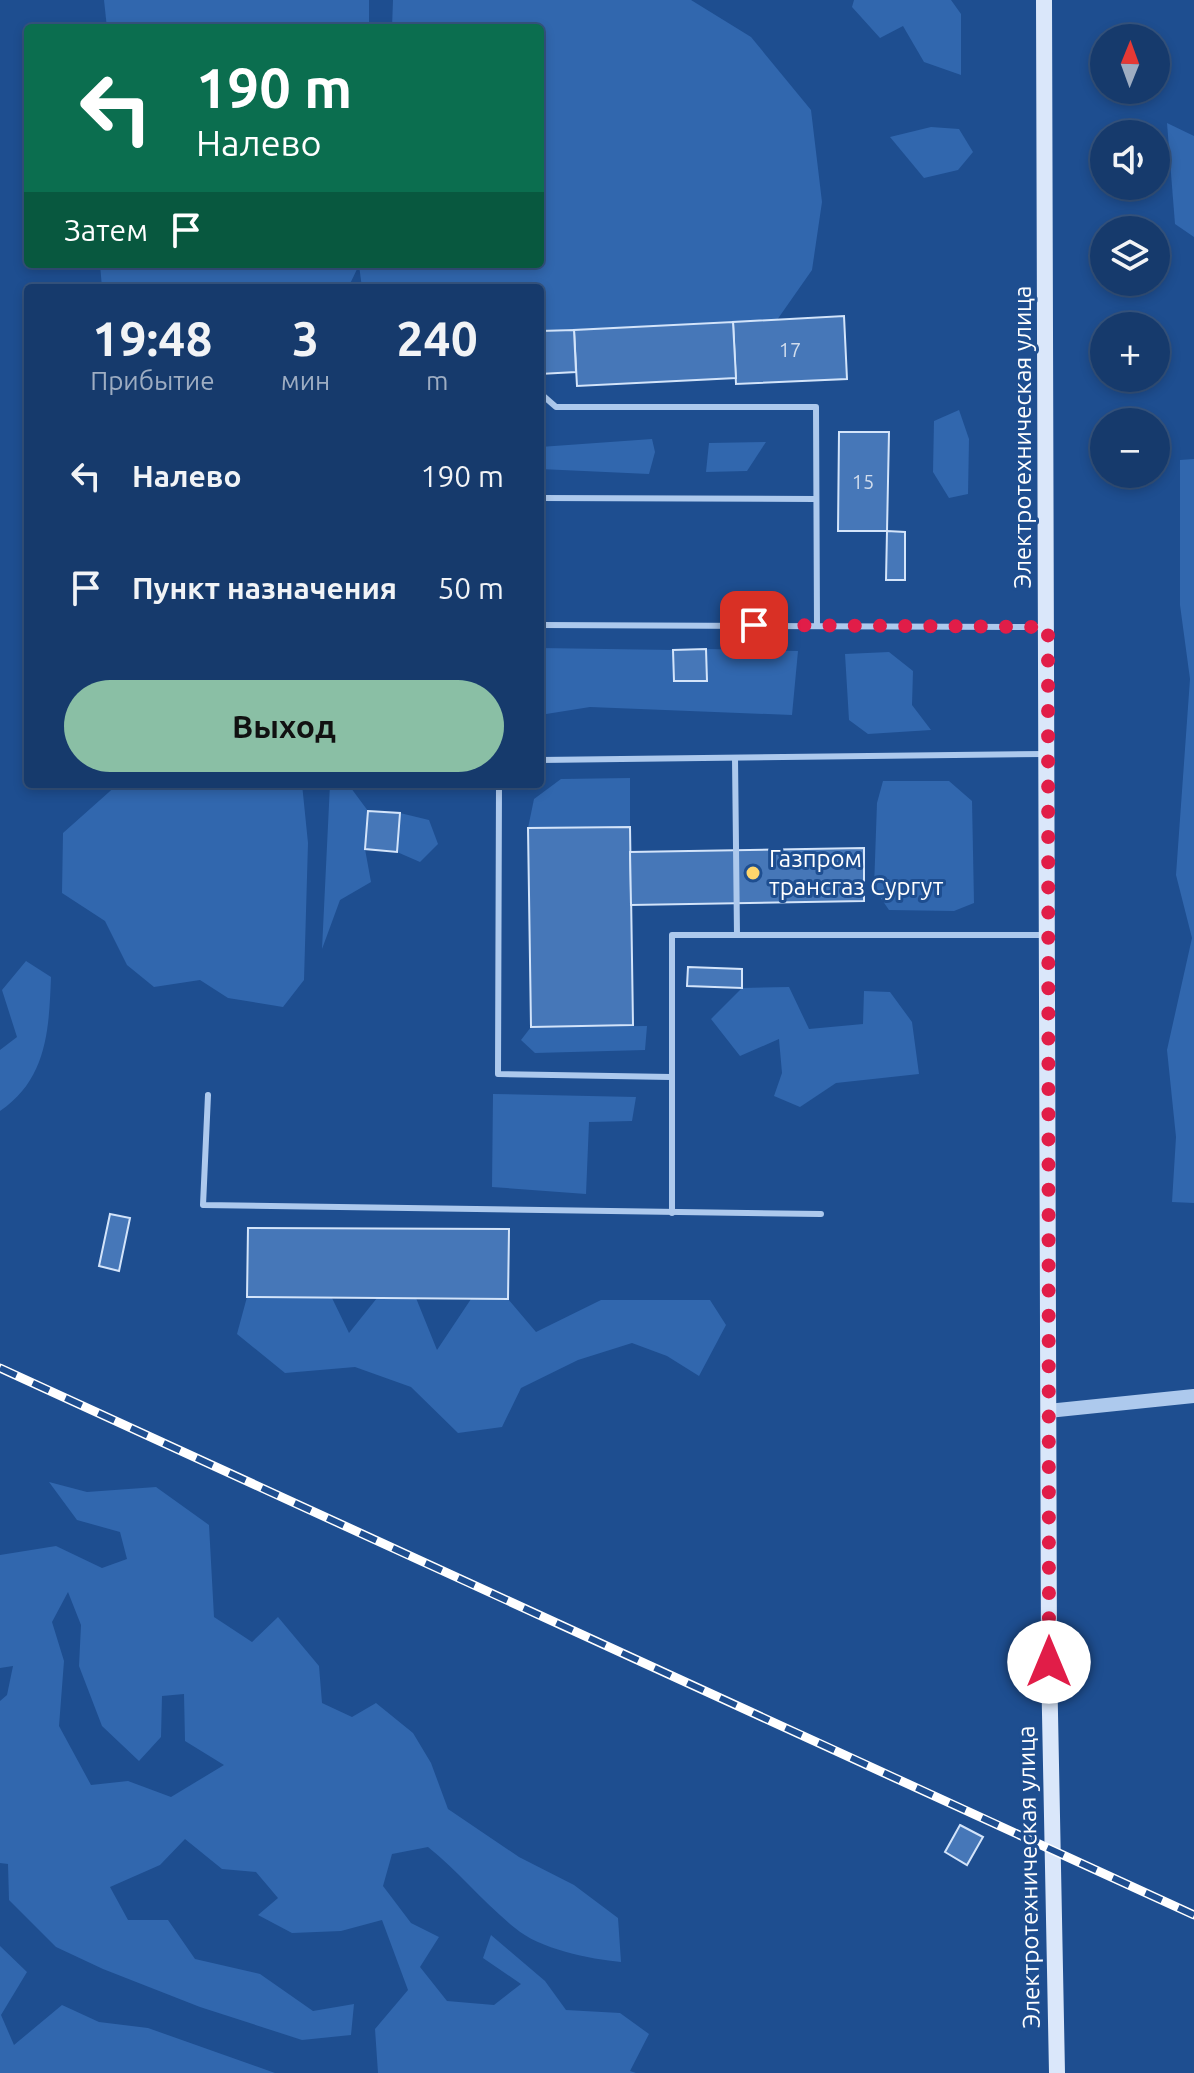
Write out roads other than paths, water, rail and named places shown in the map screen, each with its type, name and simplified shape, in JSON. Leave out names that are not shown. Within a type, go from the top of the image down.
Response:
[{"type":"main road","name":"Электротехническая улица","points":[[1044,0],[1048,1411],[1057,2073]]},
{"type":"street","points":[[1048,1411],[1194,1396]]},
{"type":"lane","points":[[544,396],[556,407],[816,407],[817,626]]},
{"type":"lane","points":[[544,498],[816,499]]},
{"type":"lane","points":[[544,625],[1048,627]]},
{"type":"lane","points":[[544,760],[1048,754]]},
{"type":"lane","points":[[735,758],[737,935]]},
{"type":"lane","points":[[499,788],[498,1074],[671,1077]]},
{"type":"lane","points":[[672,1213],[672,935],[1048,935]]},
{"type":"lane","points":[[208,1095],[203,1205],[821,1214]]},
{"type":"railway","points":[[0,1368],[1194,1915]]},
{"type":"place","name":"Газпром трансгаз Сургут","points":[[753,873]]}]
